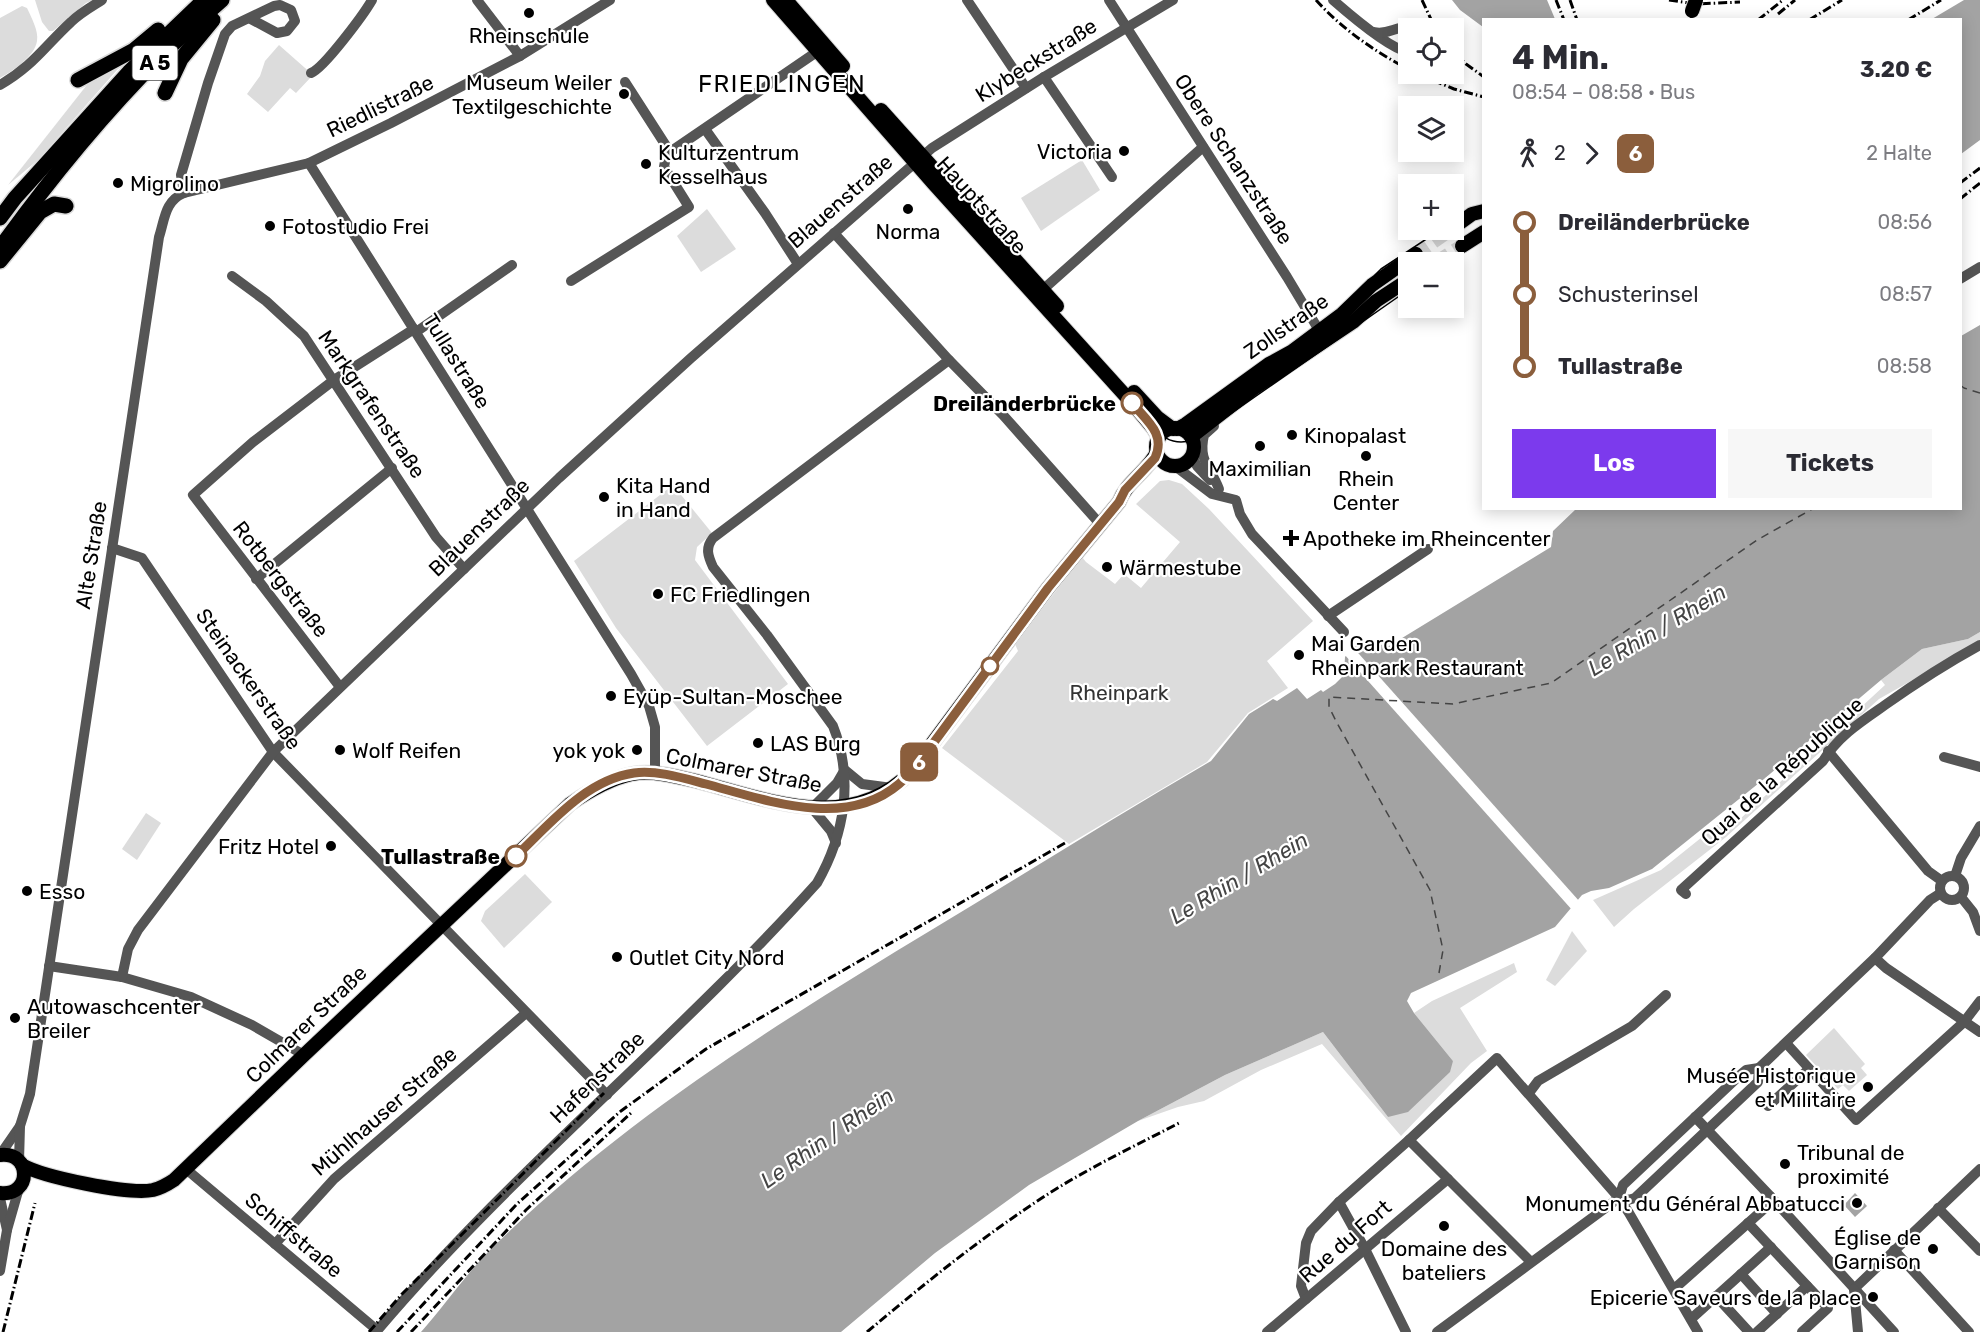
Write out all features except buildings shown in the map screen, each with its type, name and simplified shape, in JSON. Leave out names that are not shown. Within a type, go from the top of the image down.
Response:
[{"type":"highway","points":[[78,80],[134,50],[192,0]]},
{"type":"highway","name":"A 5","points":[[0,218],[15,198],[129,72],[204,0]]},
{"type":"highway","name":"A 5","points":[[0,248],[43,189],[106,114],[162,55],[222,0]]},
{"type":"highway","points":[[165,93],[181,59],[231,0]]},
{"type":"highway","name":"A 5","points":[[0,206],[10,194],[43,167]]},
{"type":"highway","name":"A 5","points":[[0,232],[43,167]]},
{"type":"highway","points":[[0,261],[40,212],[54,204],[66,206]]},
{"type":"main road","name":"Hauptstraße","points":[[773,0],[822,48]]},
{"type":"main road","name":"Hauptstraße","points":[[786,0],[822,48],[1039,293],[1144,417],[1164,454]]},
{"type":"main road","points":[[1689,18],[1696,0]]},
{"type":"main road","points":[[1464,220],[1472,214],[1482,212]]},
{"type":"main road","points":[[1462,246],[1482,233]]},
{"type":"main road","name":"Zollstraße","points":[[1191,437],[1322,336],[1372,285],[1398,267]]},
{"type":"main road","name":"Zollstraße","points":[[1175,429],[1186,424],[1269,364],[1353,322],[1376,301],[1398,287]]},
{"type":"main road","name":"Hauptstraße","points":[[1039,293],[1157,417],[1175,429],[1185,431],[1191,437]]},
{"type":"main road","points":[[1175,429],[1167,431],[1164,454],[1184,464],[1192,456],[1194,447],[1191,437]]},
{"type":"main road","name":"Colmarer Straße","points":[[0,1155],[10,1155],[20,1163],[54,1178],[144,1191],[163,1186],[174,1180],[570,804],[586,793],[615,779],[634,773],[655,774],[812,808],[843,807],[870,801],[893,788],[911,772],[1048,588],[1119,502],[1125,490],[1152,462],[1164,454]]},
{"type":"main road","points":[[20,1163],[24,1175],[20,1187]]},
{"type":"main road","name":"Colmarer Straße","points":[[0,1193],[9,1193],[29,1182],[54,1178]]},
{"type":"street","points":[[0,85],[33,62],[71,21],[102,0]]},
{"type":"street","points":[[311,73],[329,56],[367,10],[372,0]]},
{"type":"street","points":[[477,0],[520,56]]},
{"type":"street","name":"Riedlistraße","points":[[184,193],[309,163],[520,56],[610,0]]},
{"type":"street","points":[[967,0],[1026,88]]},
{"type":"street","name":"Obere Schanzstraße","points":[[1109,0],[1287,277],[1322,336]]},
{"type":"street","name":"Klybeckstraße","points":[[919,159],[1026,88],[1173,0]]},
{"type":"street","points":[[1333,0],[1398,48]]},
{"type":"street","points":[[184,193],[181,175],[221,43],[232,26],[249,18]]},
{"type":"street","points":[[1371,30],[1382,34],[1398,29]]},
{"type":"street","points":[[571,281],[689,207],[664,167],[666,156],[670,152],[822,48]]},
{"type":"street","points":[[1044,77],[1112,177]]},
{"type":"street","points":[[625,82],[670,152]]},
{"type":"street","points":[[705,129],[798,264]]},
{"type":"street","points":[[1039,293],[1203,147]]},
{"type":"street","name":"Blauenstraße","points":[[122,977],[128,949],[138,930],[273,752],[526,509],[691,358],[919,159]]},
{"type":"street","name":"Tullastraße","points":[[309,163],[631,674],[649,706],[655,727],[655,774]]},
{"type":"street","name":"Alte Straße","points":[[0,1155],[20,1126],[30,1094],[159,237],[173,197],[184,193]]},
{"type":"street","points":[[834,232],[1100,524]]},
{"type":"street","points":[[334,380],[415,331],[512,265]]},
{"type":"street","points":[[1962,278],[1980,267]]},
{"type":"street","name":"Markgrafenstraße","points":[[232,276],[266,301],[304,336],[436,537],[464,568]]},
{"type":"street","name":"Hafenstraße","points":[[376,1331],[470,1228],[607,1095],[817,882],[836,844],[846,789],[840,743],[833,726],[767,635],[713,567],[708,556],[709,543],[949,360]]},
{"type":"street","name":"Rotbergstraße","points":[[334,380],[253,442],[193,495],[340,687]]},
{"type":"street","points":[[1219,489],[1214,476],[1203,461],[1202,454],[1204,435],[1216,424],[1222,412]]},
{"type":"street","name":"Hauptstraße","points":[[1164,454],[1212,494],[1233,500]]},
{"type":"street","points":[[1192,456],[1197,466],[1219,489],[1236,500],[1240,514],[1252,534],[1344,632]]},
{"type":"street","points":[[256,579],[392,468]]},
{"type":"street","name":"Steinackerstraße","points":[[112,548],[142,558],[273,752],[607,1095]]},
{"type":"street","points":[[1328,616],[1428,549]]},
{"type":"street","name":"Quai de la République","points":[[1686,894],[1681,890],[1823,761],[1828,752],[1855,726],[1936,670],[1980,645]]},
{"type":"street","points":[[1828,752],[1928,871],[1942,881]]},
{"type":"street","points":[[1944,757],[1980,767]]},
{"type":"street","points":[[836,844],[831,831],[812,808],[837,783],[844,771],[862,783],[893,788]]},
{"type":"street","points":[[1955,876],[1961,858],[1980,826]]},
{"type":"street","points":[[1955,876],[1964,883],[1961,897],[1950,900],[1941,893],[1942,881],[1947,877],[1955,876]]},
{"type":"street","points":[[1437,1332],[1619,1198],[1623,1185],[1746,1070],[1759,1068],[1875,958],[1930,900],[1941,893]]},
{"type":"street","points":[[1961,897],[1972,912],[1980,931]]},
{"type":"street","points":[[1875,958],[1886,968],[1980,1032]]},
{"type":"street","points":[[49,966],[122,977],[191,997],[252,1025],[304,1055]]},
{"type":"street","points":[[1529,1093],[1538,1082],[1632,1026],[1666,995]]},
{"type":"street","points":[[1786,1043],[1856,1120],[1964,1022],[1980,1001]]},
{"type":"street","name":"Mühlhauser Straße","points":[[274,1244],[334,1179],[526,1013]]},
{"type":"street","points":[[1306,1299],[1301,1286],[1306,1243],[1311,1231],[1339,1202],[1497,1058],[1619,1198],[1698,1332]]},
{"type":"street","points":[[1619,1198],[1628,1200],[1635,1198],[1758,1082],[1759,1068]]},
{"type":"street","points":[[1768,1106],[1809,1069]]},
{"type":"street","points":[[1695,1117],[1777,1196],[1854,1289],[1894,1332]]},
{"type":"street","name":"Alte Straße","points":[[20,1126],[20,1163]]},
{"type":"street","points":[[1409,1140],[1531,1262]]},
{"type":"street","name":"Schiffstraße","points":[[186,1169],[376,1331]]},
{"type":"street","points":[[1854,1289],[1980,1169]]},
{"type":"street","name":"Rue du Fort","points":[[1267,1332],[1448,1179]]},
{"type":"street","points":[[0,1271],[7,1230],[20,1187]]},
{"type":"street","points":[[1674,1289],[1777,1196]]},
{"type":"street","points":[[0,1198],[7,1230]]},
{"type":"street","points":[[1339,1202],[1406,1332]]},
{"type":"street","points":[[1938,1208],[1980,1251]]},
{"type":"street","points":[[1748,1222],[1828,1308],[1802,1332]]},
{"type":"street","points":[[1691,1319],[1771,1247]]},
{"type":"street","points":[[1894,1250],[1969,1332]]},
{"type":"street","points":[[1741,1274],[1777,1314]]},
{"type":"street","points":[[1757,1332],[1807,1286]]},
{"type":"street","points":[[1854,1289],[1858,1332]]},
{"type":"street","points":[[1716,1296],[1749,1332]]},
{"type":"green space","points":[[35,0],[93,0],[86,3],[53,31],[49,31],[42,22]]},
{"type":"green space","points":[[22,6],[27,8],[36,29],[37,41],[23,63],[0,78],[0,18]]},
{"type":"green space","points":[[279,45],[313,75],[296,93],[290,88],[268,112],[247,94],[260,76],[265,61]]},
{"type":"green space","points":[[124,62],[38,160],[8,185],[90,81]]},
{"type":"green space","points":[[1082,160],[1100,190],[1041,231],[1021,198]]},
{"type":"green space","points":[[707,209],[736,249],[701,272],[677,236]]},
{"type":"green space","name":"Rheinpark","points":[[1169,480],[1182,484],[1209,509],[1313,621],[1267,661],[1288,688],[1248,713],[1207,762],[1069,844],[942,748],[1018,651],[1015,644],[1082,557],[1115,584],[1124,574],[1141,588],[1180,542],[1136,504],[1160,481]]},
{"type":"green space","name":"FC Friedlingen","points":[[673,485],[712,533],[697,547],[695,560],[788,684],[707,746],[616,628],[574,561]]},
{"type":"green space","points":[[1980,632],[1980,642],[1879,699],[1726,837],[1614,927],[1593,900],[1661,870],[1732,813],[1726,832],[1885,685],[1881,680],[1922,649],[1968,639]]},
{"type":"green space","points":[[146,813],[161,823],[137,860],[122,849]]},
{"type":"green space","points":[[525,874],[552,902],[504,948],[481,921],[485,911]]},
{"type":"green space","points":[[1572,931],[1587,951],[1555,986],[1546,980]]},
{"type":"green space","points":[[1514,963],[1517,972],[1460,1008],[1487,1051],[1471,1063],[1401,1136],[1322,1044],[1261,1070],[1204,1101],[1138,1121],[1225,1075],[1323,1032],[1388,1117],[1453,1061],[1414,1013],[1432,1001]]},
{"type":"green space","points":[[1834,1028],[1865,1064],[1861,1068],[1867,1075],[1849,1091],[1843,1085],[1838,1089],[1806,1055]]},
{"type":"water","points":[[1452,0],[1547,0],[1555,18],[1482,18],[1482,26],[1460,10]]},
{"type":"water","points":[[1964,0],[1980,0],[1980,140],[1962,153],[1962,18],[1934,18]]},
{"type":"water","name":"Le Rhin / Rhein","points":[[1980,325],[1980,632],[1968,639],[1922,649],[1881,680],[1764,779],[1652,869],[1609,888],[1582,895],[1555,927],[1411,993],[1407,1001],[1414,1013],[1453,1061],[1450,1072],[1408,1112],[1388,1117],[1323,1032],[1225,1075],[1138,1121],[1029,1185],[935,1253],[841,1332],[421,1332],[494,1246],[544,1200],[649,1114],[761,1037],[875,964],[1211,761],[1249,714],[1273,699],[1277,701],[1297,688],[1307,699],[1321,690],[1323,692],[1344,675],[1345,657],[1353,646],[1371,643],[1389,646],[1551,547],[1553,531],[1575,510],[1962,510],[1962,335]]},
{"type":"water","points":[[1855,1193],[1867,1206],[1855,1217],[1844,1205]]},
{"type":"pier","points":[[1351,645],[1580,902],[1573,911],[1344,654]]},
{"type":"ferry route","points":[[1962,386],[1980,393]]},
{"type":"ferry route","points":[[1439,973],[1443,950],[1430,890],[1337,723],[1329,707],[1329,697],[1453,704],[1551,683],[1757,540],[1810,510]]},
{"type":"tunnel","points":[[1419,252],[1436,240]]},
{"type":"tunnel","points":[[1453,252],[1462,246]]},
{"type":"tram line","points":[[787,0],[810,26],[851,84],[1141,406],[1159,421],[1173,427],[1196,425],[1348,316],[1381,269],[1425,240]]},
{"type":"tram line","points":[[1691,18],[1698,0]]},
{"type":"tram line","points":[[1464,215],[1482,215]]},
{"type":"tram line","points":[[1464,252],[1482,239]]},
{"type":"tram line","points":[[1142,416],[1158,433],[1170,440],[1177,442],[1193,440],[1398,297]]},
{"type":"railway","points":[[1316,0],[1359,39],[1398,63]]},
{"type":"railway","points":[[1422,0],[1430,18]]},
{"type":"railway","points":[[1556,0],[1563,18]]},
{"type":"railway","points":[[1570,0],[1576,18]]},
{"type":"railway","points":[[1669,0],[1696,4],[1740,2]]},
{"type":"railway","points":[[1760,18],[1783,0]]},
{"type":"railway","points":[[1778,14],[1795,0]]},
{"type":"railway","points":[[1812,18],[1842,0]]},
{"type":"railway","points":[[1911,18],[1941,0]]},
{"type":"railway","points":[[1464,62],[1482,76]]},
{"type":"railway","points":[[1442,84],[1482,96]]},
{"type":"railway","points":[[1962,182],[1980,168]]},
{"type":"railway","points":[[1962,197],[1980,183]]},
{"type":"railway","points":[[397,1332],[517,1204],[621,1111],[706,1049],[1065,843]]},
{"type":"railway","points":[[369,1332],[402,1294],[604,1093]]},
{"type":"railway","points":[[411,1332],[526,1210],[631,1113]]},
{"type":"railway","points":[[867,1332],[954,1261],[1045,1196],[1181,1122]]},
{"type":"railway","points":[[3,1332],[35,1203]]},
{"type":"bus line","name":"6","points":[[516,856],[570,804],[586,793],[634,773],[686,779],[775,801],[820,808],[857,805],[870,801],[899,784],[929,749],[1048,588],[1119,502],[1125,490],[1155,458],[1159,438],[1132,403]]},
{"type":"place","name":"Rheinschule","points":[[529,13]]},
{"type":"place","name":"Museum Weiler Textilgeschichte","points":[[624,94]]},
{"type":"place","name":"Victoria","points":[[1124,151]]},
{"type":"place","name":"Kulturzentrum Kesselhaus","points":[[646,164]]},
{"type":"place","name":"Migrolino","points":[[118,183]]},
{"type":"place","name":"Norma","points":[[908,209]]},
{"type":"place","name":"Fotostudio Frei","points":[[270,226]]},
{"type":"place","name":"Dreiländerbrücke","points":[[1132,403]]},
{"type":"place","name":"Kinopalast","points":[[1292,435]]},
{"type":"place","name":"Maximilian","points":[[1260,446]]},
{"type":"place","name":"Rhein Center","points":[[1366,456]]},
{"type":"place","name":"Kita Hand in Hand","points":[[604,497]]},
{"type":"place","name":"Apotheke im Rheincenter","points":[[1291,538]]},
{"type":"place","name":"Wärmestube","points":[[1107,567]]},
{"type":"place","name":"FC Friedlingen","points":[[658,594]]},
{"type":"place","name":"Mai Garden Rheinpark Restaurant","points":[[1299,655]]},
{"type":"place","name":"Eyüp-Sultan-Moschee","points":[[611,696]]},
{"type":"place","name":"LAS Burg","points":[[758,743]]},
{"type":"place","name":"Wolf Reifen","points":[[340,750]]},
{"type":"place","name":"yok yok","points":[[637,750]]},
{"type":"place","name":"Fritz Hotel","points":[[331,846]]},
{"type":"place","name":"Tullastraße","points":[[516,856]]},
{"type":"place","name":"Esso","points":[[27,891]]},
{"type":"place","name":"Outlet City Nord","points":[[617,957]]},
{"type":"place","name":"Autowaschcenter Breiler","points":[[15,1018]]},
{"type":"place","name":"Musée Historique et Militaire","points":[[1868,1087]]},
{"type":"place","name":"Tribunal de proximité","points":[[1785,1164]]},
{"type":"place","name":"Monument du Général Abbatucci","points":[[1857,1203]]},
{"type":"place","name":"Domaine des bateliers","points":[[1444,1226]]},
{"type":"place","name":"Église de Garnison","points":[[1933,1249]]},
{"type":"place","name":"Epicerie Saveurs de la place","points":[[1873,1297]]},
{"type":"district","name":"FRIEDLINGEN","points":[[782,84]]}]
